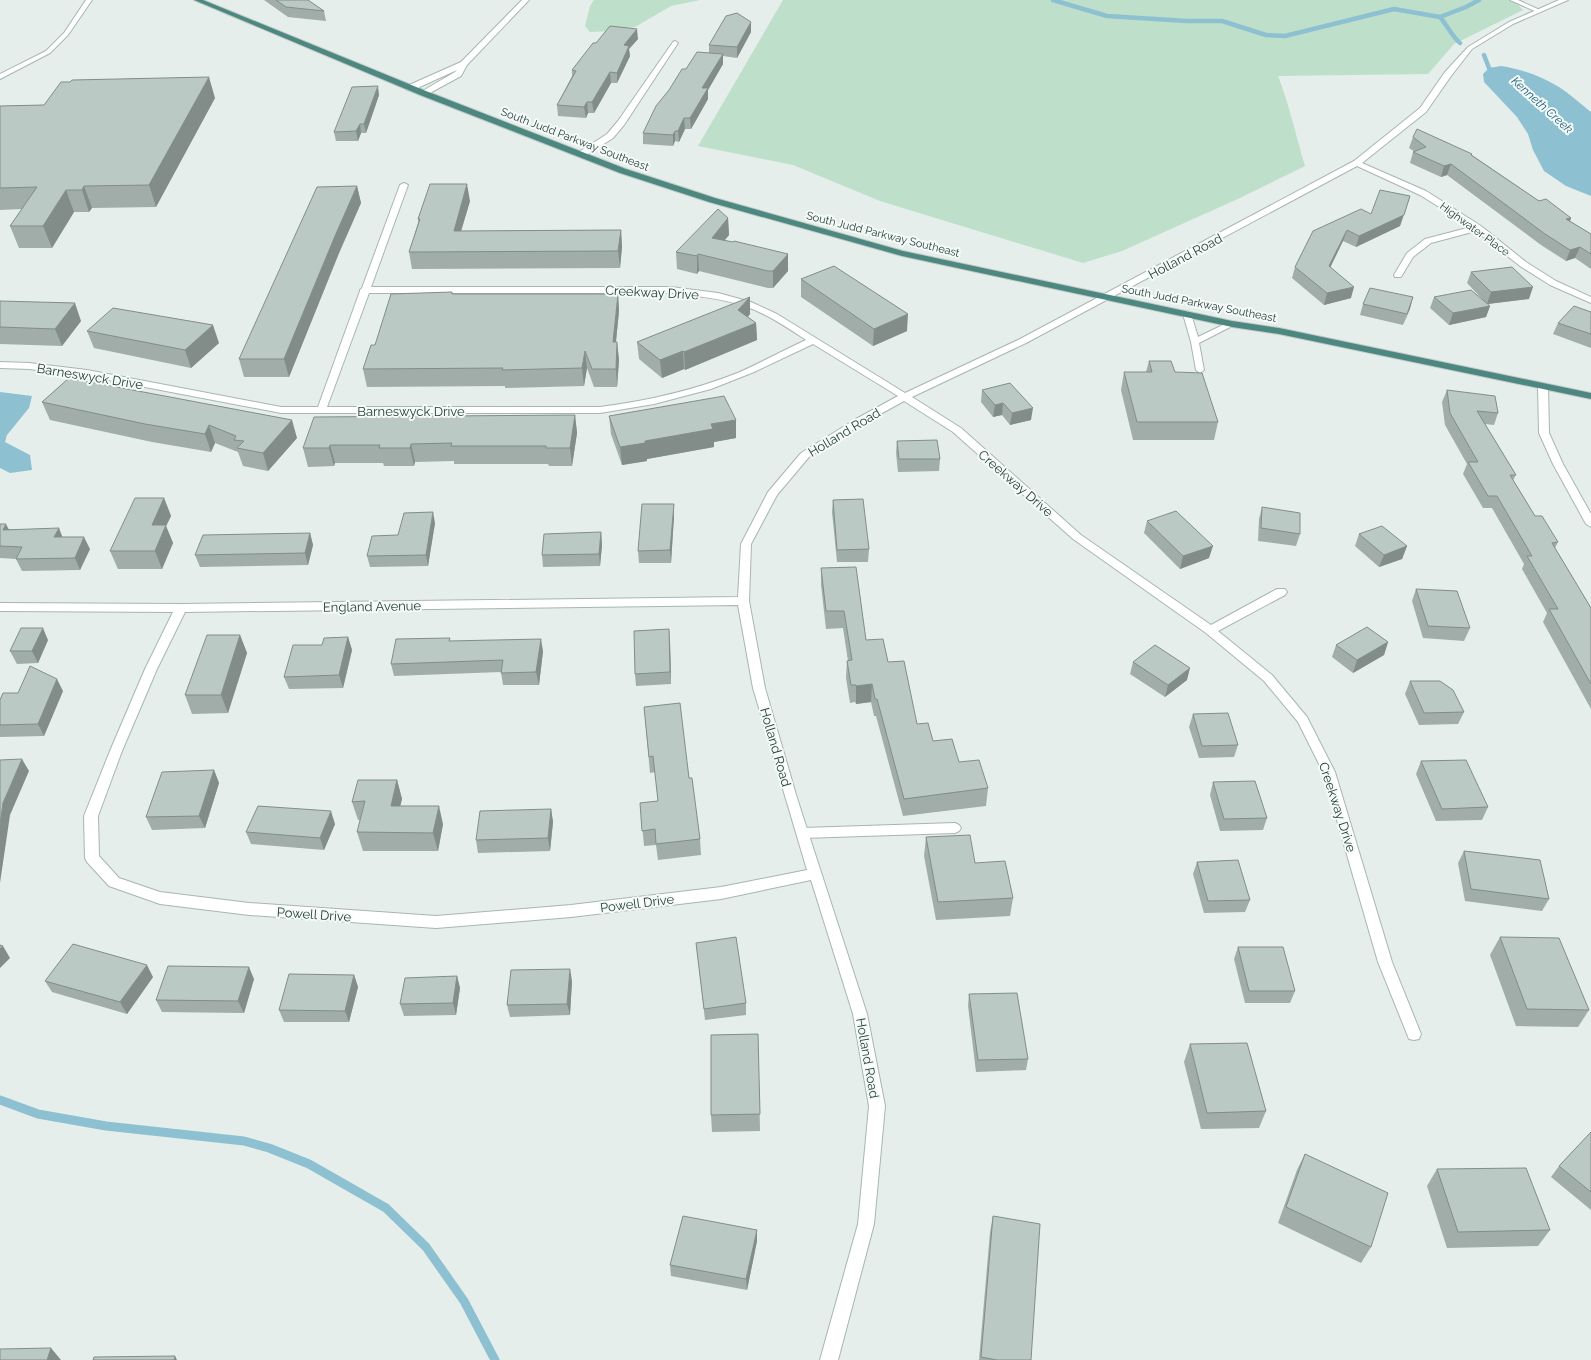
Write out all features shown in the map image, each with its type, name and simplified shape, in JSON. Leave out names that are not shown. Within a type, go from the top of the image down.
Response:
[{"type":"highway","name":"South Judd Parkway Southeast","points":[[197,0],[410,88],[623,171],[712,200],[902,253],[1232,324],[1279,331],[1591,396]]},
{"type":"street","points":[[0,77],[48,52],[66,34],[89,0]]},
{"type":"street","points":[[423,93],[458,74],[464,64],[526,0]]},
{"type":"street","name":"Holland Road","points":[[828,1360],[835,1341],[866,1224],[877,1106],[860,1014],[802,833],[759,688],[743,601],[746,544],[772,494],[805,455],[904,397],[1023,341],[1357,163],[1423,110],[1448,74],[1470,48],[1511,23],[1565,0]]},
{"type":"street","points":[[582,154],[610,136],[675,42]]},
{"type":"street","points":[[410,88],[464,64]]},
{"type":"street","name":"Highwater Place","points":[[1357,163],[1423,193],[1478,228],[1523,264],[1553,283],[1591,300]]},
{"type":"street","points":[[321,411],[404,184]]},
{"type":"street","points":[[1398,275],[1410,255],[1428,241],[1478,228]]},
{"type":"street","name":"Creekway Drive","points":[[364,290],[671,290],[718,296],[748,304],[774,316],[956,430],[1078,537],[1210,630],[1268,678],[1303,720],[1329,772],[1385,962],[1414,1034]]},
{"type":"street","name":"Barneswyck Drive","points":[[0,365],[29,366],[88,373],[281,410],[600,410],[634,406],[690,392],[742,374],[813,340]]},
{"type":"street","points":[[1543,386],[1544,433],[1558,464],[1591,524]]},
{"type":"street","points":[[1210,630],[1281,592]]},
{"type":"street","name":"England Avenue","points":[[0,607],[181,608],[743,601]]},
{"type":"street","name":"Powell Drive","points":[[181,608],[148,676],[116,751],[91,816],[92,858],[114,882],[160,898],[242,908],[436,922],[571,911],[720,893],[816,874]]},
{"type":"lane","points":[[1513,0],[1539,11]]},
{"type":"lane","points":[[1187,314],[1195,342],[1200,370]]},
{"type":"lane","points":[[1195,342],[1232,324]]},
{"type":"lane","points":[[802,833],[955,828]]},
{"type":"green space","points":[[594,0],[700,0],[671,6],[635,27],[614,31],[590,32],[585,26],[590,6]]},
{"type":"green space","points":[[783,0],[1514,0],[1523,10],[1454,44],[1428,74],[1278,76],[1305,166],[1240,198],[1122,251],[1083,263],[880,201],[793,165],[698,146]]},
{"type":"water","points":[[1501,66],[1531,74],[1552,83],[1591,112],[1591,196],[1566,186],[1544,171],[1533,150],[1528,134],[1517,117],[1484,82],[1483,74],[1489,68]]},
{"type":"water","points":[[0,392],[32,396],[29,408],[7,435],[5,442],[30,455],[32,470],[10,473],[0,468]]},
{"type":"building","points":[[276,0],[308,0],[324,11],[286,7]]},
{"type":"building","points":[[737,13],[751,22],[737,47],[709,45],[726,16]]},
{"type":"building","points":[[610,26],[637,29],[624,45],[629,46],[617,73],[610,72],[592,102],[587,102],[584,107],[557,105],[576,71],[572,70],[593,43],[596,43]]},
{"type":"building","points":[[697,52],[723,54],[702,88],[708,88],[690,118],[684,118],[678,131],[675,131],[673,135],[643,133],[656,106],[669,90],[682,69],[686,69]]},
{"type":"building","points":[[209,77],[149,185],[84,186],[82,190],[66,190],[43,226],[10,226],[37,187],[0,188],[0,106],[44,105],[61,82],[70,82],[72,80]]},
{"type":"building","points":[[378,86],[364,124],[360,124],[356,131],[334,132],[352,87]]},
{"type":"building","points":[[1417,129],[1472,154],[1471,155],[1539,201],[1546,199],[1571,218],[1566,219],[1591,234],[1591,254],[1580,247],[1570,250],[1545,234],[1451,164],[1444,166],[1413,152],[1426,147],[1413,137]]},
{"type":"building","points":[[430,184],[467,184],[454,231],[621,230],[618,251],[409,252]]},
{"type":"building","points":[[357,186],[284,359],[239,359],[317,187]]},
{"type":"building","points":[[1380,190],[1410,196],[1404,215],[1359,236],[1347,230],[1329,266],[1354,287],[1327,293],[1295,267],[1313,231],[1361,209],[1371,214]]},
{"type":"building","points":[[718,209],[728,218],[712,238],[734,241],[788,254],[773,271],[768,271],[698,254],[697,256],[676,252]]},
{"type":"building","points":[[834,266],[908,314],[874,329],[801,279]]},
{"type":"building","points":[[1512,267],[1533,287],[1491,292],[1471,272]]},
{"type":"building","points":[[1370,288],[1413,297],[1407,314],[1363,304]]},
{"type":"building","points":[[1471,290],[1490,306],[1453,313],[1434,297]]},
{"type":"building","points":[[452,292],[452,294],[618,294],[613,342],[617,342],[616,369],[592,369],[585,351],[582,368],[502,370],[503,368],[363,369],[371,345],[375,345],[391,294]]},
{"type":"building","points":[[750,297],[738,310],[756,323],[684,352],[683,351],[660,360],[637,342]]},
{"type":"building","points":[[0,301],[75,303],[55,329],[0,327]]},
{"type":"building","points":[[1574,306],[1591,312],[1591,334],[1558,323]]},
{"type":"building","points":[[113,308],[213,325],[185,350],[87,331]]},
{"type":"building","points":[[1149,361],[1171,361],[1175,372],[1202,373],[1218,422],[1137,422],[1124,372],[1152,372]]},
{"type":"building","points":[[69,378],[292,420],[263,453],[237,448],[244,441],[234,440],[236,436],[209,425],[205,434],[145,424],[42,402]]},
{"type":"building","points":[[1010,383],[1033,408],[1012,413],[1003,403],[995,405],[982,390]]},
{"type":"building","points":[[1447,390],[1495,396],[1498,413],[1477,411],[1516,475],[1510,475],[1535,516],[1542,516],[1558,542],[1552,543],[1591,608],[1591,684],[1549,609],[1558,609],[1527,556],[1532,556],[1497,496],[1488,496],[1468,462],[1478,462],[1450,413]]},
{"type":"building","points":[[724,396],[736,420],[711,424],[713,429],[645,441],[645,443],[620,447],[609,416]]},
{"type":"building","points":[[575,415],[570,448],[546,448],[546,446],[451,446],[452,443],[411,444],[410,448],[379,448],[380,445],[330,445],[329,448],[303,448],[314,417]]},
{"type":"building","points":[[937,440],[940,459],[899,459],[897,441]]},
{"type":"building","points":[[135,498],[164,498],[152,525],[166,525],[155,551],[110,551]]},
{"type":"building","points":[[863,499],[869,549],[837,550],[833,500]]},
{"type":"building","points":[[642,504],[674,504],[670,550],[638,551]]},
{"type":"building","points":[[1262,507],[1300,513],[1300,534],[1261,528]]},
{"type":"building","points":[[1176,511],[1213,546],[1183,556],[1147,521]]},
{"type":"building","points":[[433,512],[426,555],[367,556],[372,536],[398,535],[404,513]]},
{"type":"building","points":[[0,524],[6,524],[3,530],[59,528],[54,537],[84,537],[75,558],[16,559],[22,547],[0,546]]},
{"type":"building","points":[[1382,526],[1407,546],[1384,555],[1359,534]]},
{"type":"building","points":[[601,532],[599,554],[542,555],[544,534]]},
{"type":"building","points":[[310,533],[305,553],[195,555],[203,535]]},
{"type":"building","points":[[856,567],[866,640],[883,639],[888,662],[904,661],[917,724],[928,723],[933,741],[952,739],[959,762],[979,760],[988,788],[904,799],[872,684],[856,686],[851,685],[847,661],[852,660],[844,611],[826,611],[821,568]]},
{"type":"building","points":[[1416,589],[1457,591],[1470,628],[1428,626]]},
{"type":"building","points":[[1367,627],[1388,642],[1357,660],[1336,645]]},
{"type":"building","points":[[21,628],[43,628],[32,651],[10,651]]},
{"type":"building","points":[[669,629],[670,672],[635,674],[634,631]]},
{"type":"building","points":[[207,635],[240,635],[221,695],[185,695]]},
{"type":"building","points":[[348,637],[339,675],[284,677],[293,645],[322,645],[324,638]]},
{"type":"building","points":[[450,638],[449,641],[541,639],[536,672],[501,673],[503,660],[391,664],[396,639]]},
{"type":"building","points":[[1155,645],[1190,668],[1168,685],[1133,662]]},
{"type":"building","points":[[30,666],[57,679],[38,724],[0,725],[0,700],[3,693],[18,693]]},
{"type":"building","points":[[1410,681],[1440,681],[1453,690],[1464,712],[1424,713]]},
{"type":"building","points":[[680,703],[689,778],[692,778],[700,839],[656,844],[655,829],[642,831],[640,803],[658,801],[653,756],[649,757],[644,707]]},
{"type":"building","points":[[1228,713],[1238,745],[1202,746],[1193,714]]},
{"type":"building","points":[[22,759],[3,803],[0,825],[0,760]]},
{"type":"building","points":[[1466,760],[1488,807],[1442,809],[1421,761]]},
{"type":"building","points":[[214,770],[199,816],[146,817],[162,772]]},
{"type":"building","points":[[358,780],[397,780],[391,806],[439,806],[433,833],[357,832],[365,801],[352,802]]},
{"type":"building","points":[[1255,781],[1267,818],[1224,819],[1213,782]]},
{"type":"building","points":[[258,806],[331,811],[320,838],[246,832]]},
{"type":"building","points":[[551,809],[548,838],[476,840],[480,811]]},
{"type":"building","points":[[970,835],[975,863],[1005,861],[1013,898],[938,902],[926,837]]},
{"type":"building","points":[[1464,851],[1540,860],[1549,899],[1471,889]]},
{"type":"building","points":[[1238,860],[1250,900],[1208,901],[1197,862]]},
{"type":"building","points":[[736,937],[746,1003],[704,1009],[696,943]]},
{"type":"building","points":[[1500,937],[1559,938],[1589,1010],[1527,1009]]},
{"type":"building","points":[[73,944],[147,965],[120,1002],[45,981]]},
{"type":"building","points":[[1238,947],[1283,947],[1295,991],[1249,991]]},
{"type":"building","points":[[168,966],[249,967],[238,1001],[156,1000]]},
{"type":"building","points":[[570,969],[567,1004],[507,1005],[511,970]]},
{"type":"building","points":[[289,974],[354,975],[345,1011],[279,1010]]},
{"type":"building","points":[[457,976],[453,1003],[400,1004],[405,978]]},
{"type":"building","points":[[1017,993],[1028,1059],[978,1060],[969,994]]},
{"type":"building","points":[[758,1034],[760,1114],[711,1115],[711,1035]]},
{"type":"building","points":[[1247,1043],[1266,1111],[1207,1113],[1190,1044]]},
{"type":"building","points":[[1591,1132],[1591,1192],[1559,1166]]},
{"type":"building","points":[[1305,1154],[1388,1193],[1371,1247],[1286,1207]]},
{"type":"building","points":[[1526,1168],[1550,1230],[1458,1232],[1437,1169]]},
{"type":"building","points":[[683,1216],[757,1230],[746,1279],[670,1265]]},
{"type":"building","points":[[993,1216],[1040,1224],[1031,1360],[997,1360],[981,1357]]},
{"type":"building","points":[[51,1348],[47,1360],[0,1360],[0,1349]]},
{"type":"building","points":[[175,1356],[174,1360],[93,1360],[94,1357]]},
{"type":"waterway","name":"Kenneth Creek","points":[[1053,0],[1107,16],[1187,21],[1222,21],[1266,35],[1285,36],[1394,9],[1440,17]]},
{"type":"waterway","points":[[1440,17],[1466,7],[1479,0]]},
{"type":"waterway","name":"Kenneth Creek","points":[[1440,17],[1460,43]]},
{"type":"waterway","name":"Kenneth Creek","points":[[1484,55],[1489,68],[1494,74]]},
{"type":"waterway","points":[[0,1100],[38,1114],[106,1126],[244,1141],[269,1148],[309,1164],[386,1208],[426,1247],[464,1301],[495,1360]]}]
